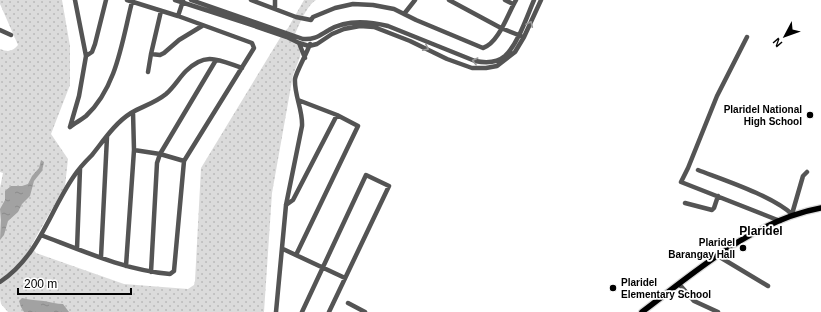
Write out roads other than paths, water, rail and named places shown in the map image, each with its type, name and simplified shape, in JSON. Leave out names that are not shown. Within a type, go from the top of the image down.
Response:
[{"type":"main road","points":[[642,312],[706,263],[760,230],[792,214],[821,207]]},
{"type":"street","points":[[41,235],[126,266],[150,272],[170,274],[174,271],[184,161],[254,48],[252,43],[178,16],[130,1],[115,72],[96,105],[85,117],[70,127],[79,96],[86,56],[76,0]]},
{"type":"street","points":[[86,56],[92,52],[95,44],[106,0]]},
{"type":"street","points":[[175,0],[183,1],[309,46],[317,44],[332,34],[344,29],[360,26],[374,27],[472,68],[497,66],[508,59],[515,52],[524,37],[541,0]]},
{"type":"street","points":[[191,0],[304,39],[311,40],[330,29],[349,23],[367,22],[388,26],[475,62],[486,63],[496,61],[505,56],[512,47],[534,0]]},
{"type":"street","points":[[251,0],[296,17],[311,20],[313,17],[354,2],[394,9],[416,20],[483,48],[489,45],[501,28],[514,2],[505,0]]},
{"type":"street","points":[[275,0],[275,9]]},
{"type":"street","points":[[404,14],[415,0]]},
{"type":"street","points":[[449,0],[501,28],[524,37]]},
{"type":"street","points":[[178,16],[183,1]]},
{"type":"street","points":[[148,72],[161,11]]},
{"type":"street","points":[[151,54],[160,54],[164,52],[202,26]]},
{"type":"street","points":[[0,30],[11,35]]},
{"type":"street","points":[[747,37],[717,96],[681,182],[780,220]]},
{"type":"street","points":[[276,312],[286,205],[303,117],[296,92],[295,77],[305,58],[311,40]]},
{"type":"street","points":[[299,43],[305,58]]},
{"type":"street","points":[[0,282],[25,260],[41,235],[74,175],[121,121],[133,112],[154,103],[166,94],[186,71],[196,63],[208,58],[242,68]]},
{"type":"street","points":[[150,272],[157,163],[160,154],[216,60]]},
{"type":"street","points":[[296,255],[358,126],[337,115],[298,100]]},
{"type":"street","points":[[126,266],[134,150],[133,112]]},
{"type":"street","points":[[286,205],[293,200],[337,115]]},
{"type":"street","points":[[101,257],[107,136]]},
{"type":"street","points":[[134,150],[160,154],[184,161]]},
{"type":"street","points":[[77,249],[80,168]]},
{"type":"street","points":[[698,170],[750,190],[785,208],[792,214],[803,176],[807,172]]},
{"type":"street","points":[[302,312],[366,175],[389,186],[329,312]]},
{"type":"street","points":[[685,203],[712,210],[718,196]]},
{"type":"street","points":[[283,249],[345,278]]},
{"type":"street","points":[[718,256],[768,286]]},
{"type":"street","points":[[679,284],[694,301],[718,312]]},
{"type":"street","points":[[348,303],[365,312]]},
{"type":"water","points":[[41,160],[44,162],[42,171],[34,181],[30,196],[22,204],[18,212],[8,221],[4,235],[0,240],[0,209],[5,200],[5,191],[11,186],[22,186],[28,184],[32,176],[39,168]]},
{"type":"water","points":[[22,298],[63,304],[69,312],[24,312],[19,301]]},
{"type":"place","name":"Plaridel National High School","points":[[810,115]]},
{"type":"place","name":"Plaridel Barangay Hall","points":[[743,248]]},
{"type":"place","name":"Plaridel Elementary School","points":[[613,288]]},
{"type":"district","name":"Plaridel","points":[[761,231]]}]
